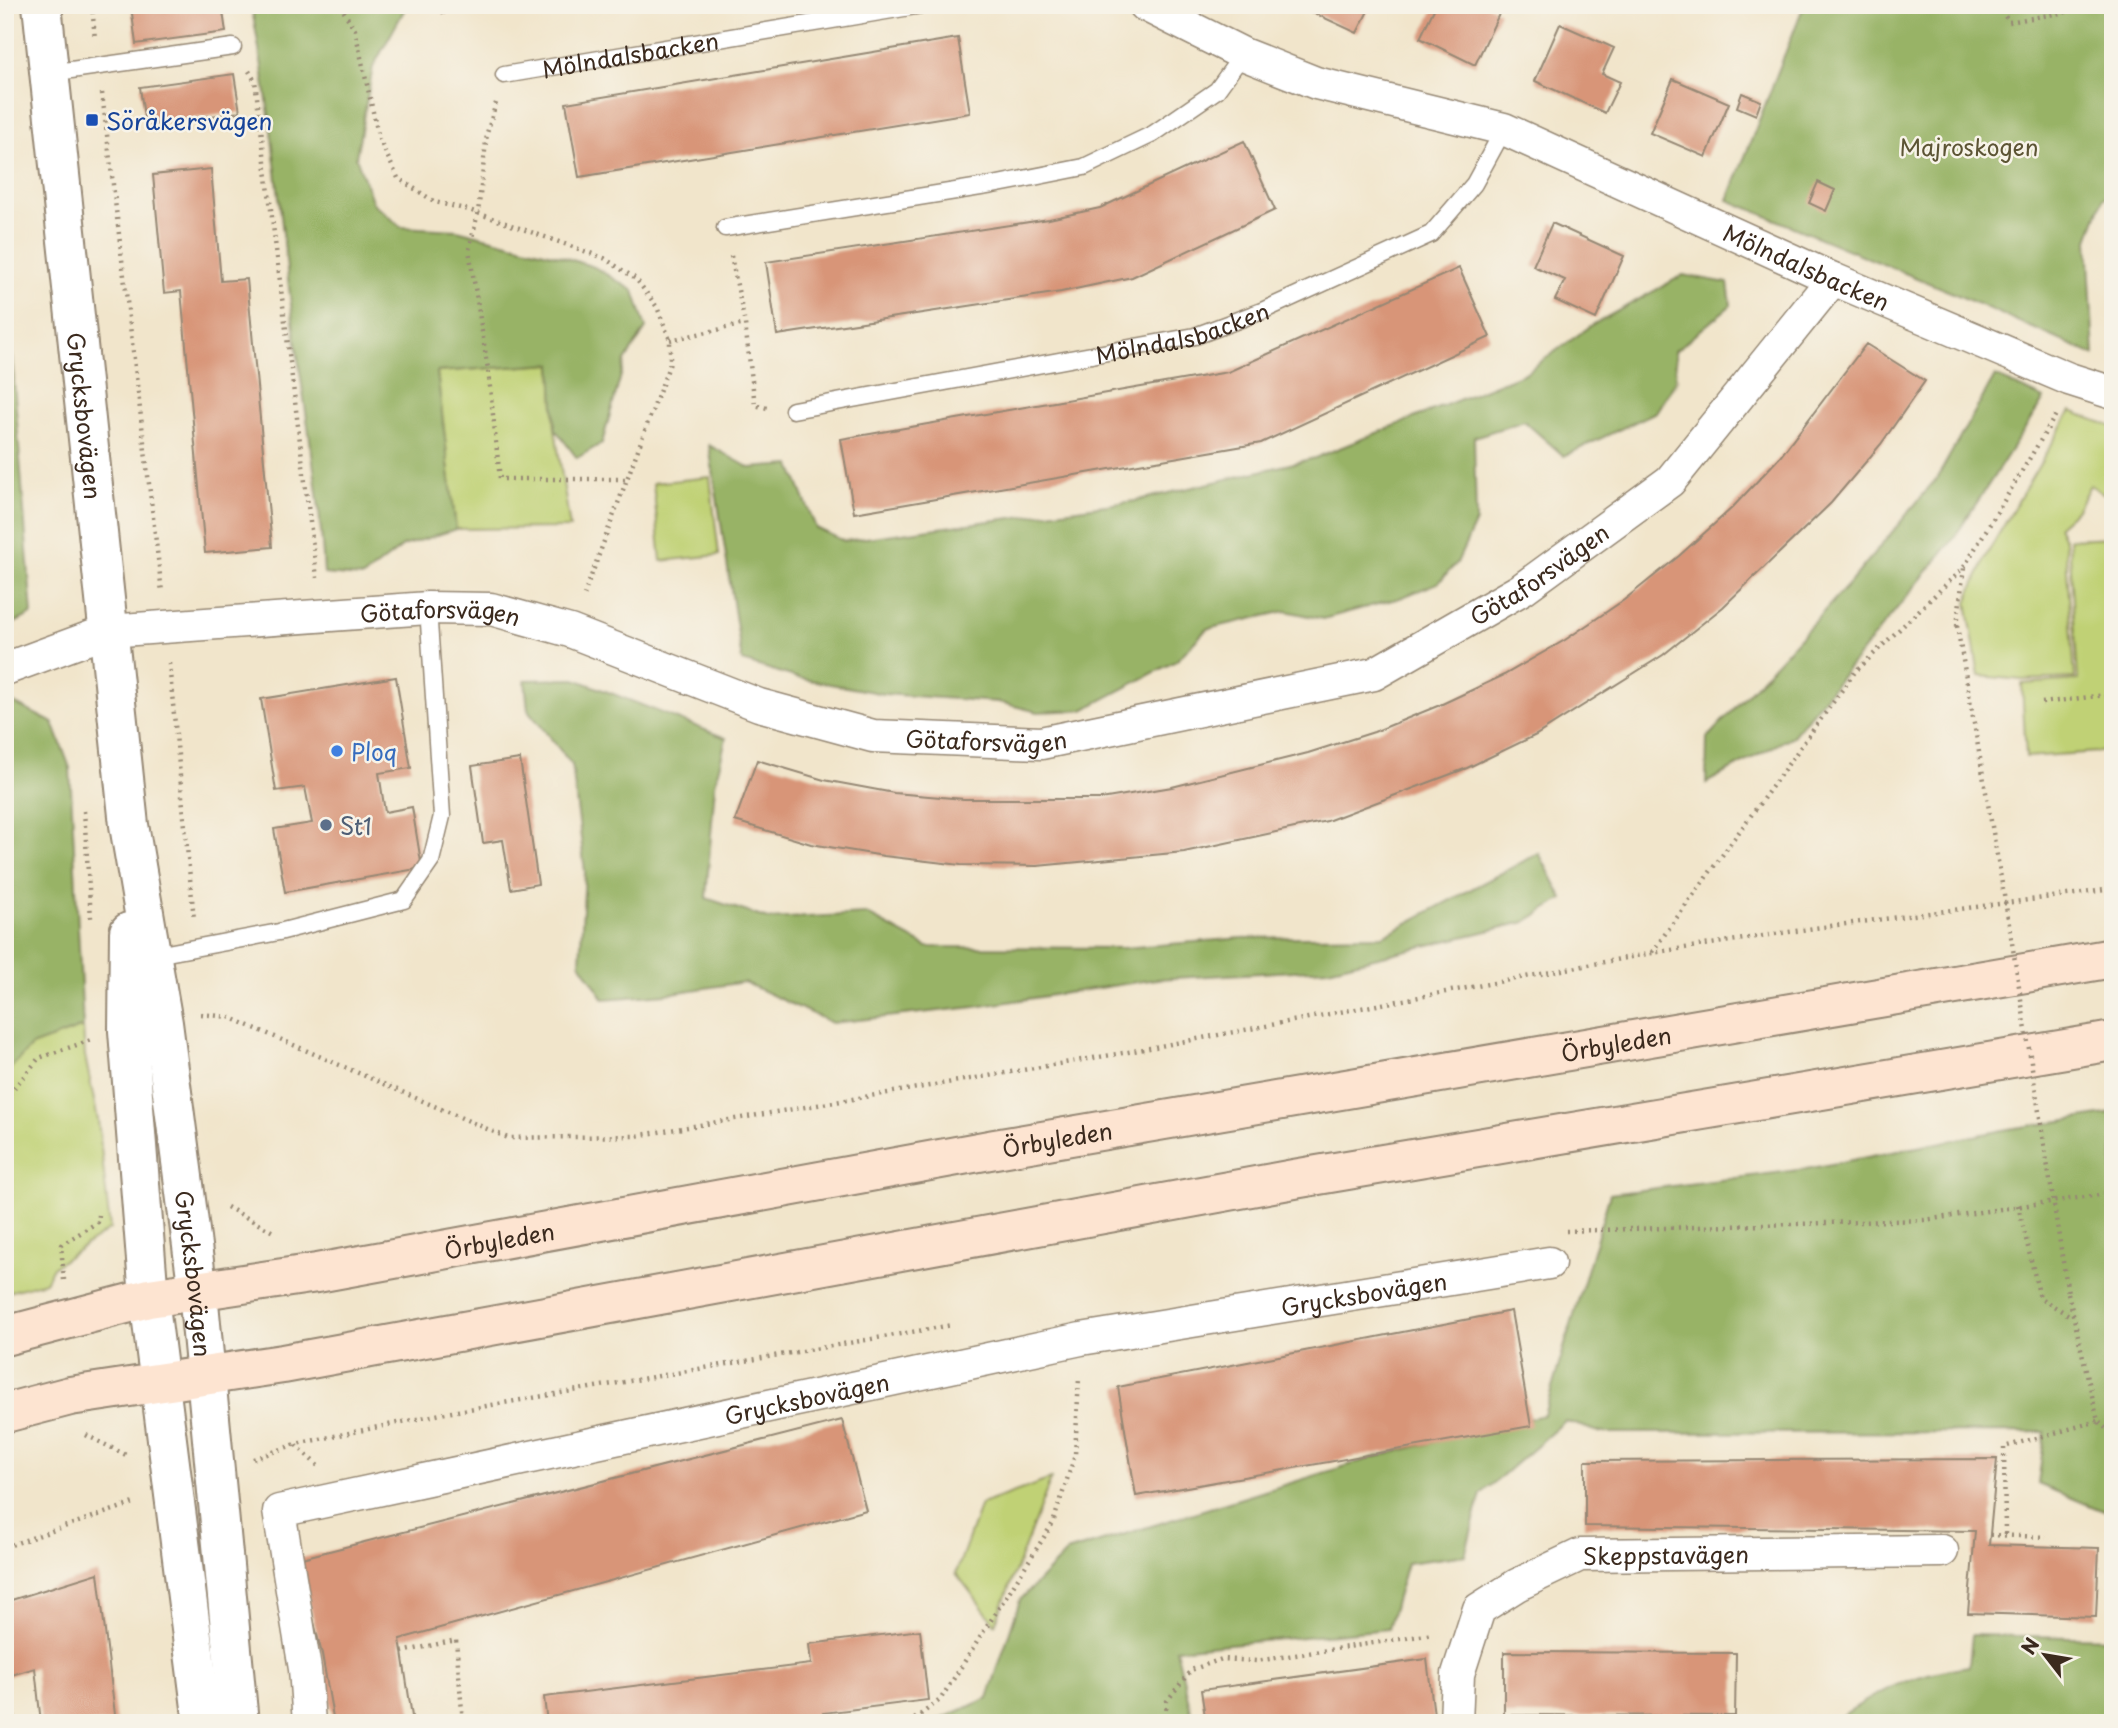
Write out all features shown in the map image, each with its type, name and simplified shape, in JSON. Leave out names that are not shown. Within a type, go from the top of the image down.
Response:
[{"type":"main road","name":"Örbyleden","points":[[5,1336],[149,1298],[198,1292],[794,1188],[995,1149],[2113,958]]},
{"type":"main road","points":[[5,1413],[70,1396],[158,1385],[205,1374],[283,1364],[1294,1179],[2113,1041]]},
{"type":"street","name":"Grycksbovägen","points":[[42,5],[129,825],[140,960],[128,1031],[149,1298],[202,1723]]},
{"type":"street","name":"Mölndalsbacken","points":[[1145,5],[1242,54],[1316,83],[1504,129],[1833,279],[2078,382],[2113,393]]},
{"type":"street","name":"Götaforsvägen","points":[[5,669],[108,631],[166,629],[428,608],[491,610],[570,632],[759,705],[873,736],[1041,743],[1374,674],[1522,589],[1670,481],[1833,279]]},
{"type":"street","name":"Grycksbovägen","points":[[140,960],[163,1023],[198,1292],[239,1723]]},
{"type":"street","name":"Grycksbovägen","points":[[309,1723],[305,1669],[279,1511],[1081,1339],[1549,1263]]},
{"type":"street","name":"Skeppstavägen","points":[[1457,1723],[1458,1674],[1479,1609],[1517,1585],[1580,1555],[1942,1551]]},
{"type":"lane","name":"Mölndalsbacken","points":[[504,75],[922,5]]},
{"type":"lane","points":[[50,74],[233,47]]},
{"type":"lane","points":[[726,228],[993,185],[1084,167],[1153,134],[1217,90],[1242,54]]},
{"type":"lane","name":"Mölndalsbacken","points":[[793,410],[1195,337],[1262,312],[1432,234],[1474,184],[1504,129]]},
{"type":"lane","points":[[140,960],[360,913],[404,900],[431,861],[442,816],[428,608]]},
{"type":"path","points":[[92,5],[166,629],[197,949],[199,1014],[229,1017],[508,1138],[635,1136],[1136,1051],[1652,953],[1815,928],[2113,889]]},
{"type":"path","points":[[340,5],[355,30],[379,139],[398,178],[435,202],[478,213],[604,258],[636,279],[657,307],[670,340],[670,363],[570,632]]},
{"type":"path","points":[[1997,5],[2009,22],[2106,5]]},
{"type":"path","points":[[233,47],[255,81],[321,615]]},
{"type":"path","points":[[486,133],[478,213],[469,250],[488,369],[500,479],[626,479]]},
{"type":"path","points":[[726,228],[746,324],[755,405],[776,411],[793,410]]},
{"type":"path","points":[[670,340],[746,324]]},
{"type":"path","points":[[1652,953],[1855,672],[1964,567],[2078,382]]},
{"type":"path","points":[[2113,565],[2108,608],[2113,646]]},
{"type":"path","points":[[1964,567],[1957,626],[2009,924],[2072,1317],[2098,1421],[2113,1435]]},
{"type":"path","points":[[2042,703],[2113,694]]},
{"type":"path","points":[[5,1099],[39,1058],[74,1044]]},
{"type":"path","points":[[1924,1220],[2113,1193]]},
{"type":"path","points":[[2018,1205],[2040,1298],[2072,1317]]},
{"type":"path","points":[[67,1320],[61,1245],[98,1222],[101,1209]]},
{"type":"path","points":[[909,1723],[940,1700],[1053,1523],[1075,1455],[1081,1339]]},
{"type":"path","points":[[70,1396],[74,1428],[131,1458]]},
{"type":"path","points":[[2004,1534],[2004,1447],[2098,1421]]},
{"type":"path","points":[[5,1548],[142,1500],[171,1476]]},
{"type":"path","points":[[1990,1535],[2046,1536]]},
{"type":"path","points":[[1165,1723],[1167,1701],[1191,1670],[1222,1659],[1256,1661],[1473,1627]]},
{"type":"path","points":[[402,1653],[456,1640],[463,1723]]},
{"type":"path","points":[[5,1703],[12,1701],[15,1723]]},
{"type":"green space","points":[[251,5],[407,5],[373,67],[356,157],[373,203],[401,227],[457,230],[594,267],[634,291],[646,328],[625,361],[602,443],[577,458],[555,429],[552,364],[437,372],[456,529],[403,546],[363,577],[324,574],[315,479],[270,123]]},
{"type":"green space","name":"Majroskogen","points":[[1804,5],[2113,5],[2113,194],[2103,198],[2088,240],[2094,355],[1953,293],[1728,200]]},
{"type":"green space","points":[[5,267],[32,614],[5,628]]},
{"type":"green space","points":[[1683,275],[1728,283],[1731,305],[1675,351],[1676,381],[1656,412],[1564,456],[1524,421],[1474,437],[1476,521],[1457,563],[1438,583],[1400,598],[1323,619],[1286,611],[1207,629],[1176,661],[1083,710],[1038,712],[998,702],[884,694],[798,678],[742,661],[709,445],[750,468],[791,465],[816,528],[844,541],[1135,501],[1315,458],[1525,373],[1592,325]]},
{"type":"green space","points":[[552,364],[555,429],[570,528],[456,529],[437,372]]},
{"type":"green space","points":[[1995,376],[2044,399],[1952,541],[1793,736],[1706,783],[1707,738],[1849,584],[1937,478]]},
{"type":"green space","points":[[2071,411],[2113,427],[2111,498],[2090,485],[2077,509],[2058,526],[2065,541],[2075,678],[2023,680],[1979,676],[1967,602],[1987,554]]},
{"type":"green space","points":[[710,477],[719,555],[661,561],[653,483]]},
{"type":"green space","points":[[2113,537],[2113,751],[2026,757],[2022,684],[2078,680],[2069,539]]},
{"type":"green space","points":[[575,679],[726,738],[715,784],[706,898],[768,919],[866,914],[927,947],[1123,948],[1242,938],[1383,936],[1539,853],[1563,899],[1525,922],[1328,969],[1157,979],[975,1007],[832,1023],[744,982],[666,994],[604,999],[580,963],[585,872],[572,765],[528,710],[525,680]]},
{"type":"green space","points":[[5,701],[53,723],[70,768],[83,1027],[31,1046],[5,1074]]},
{"type":"green space","points":[[83,1027],[85,1056],[98,1120],[110,1229],[53,1267],[45,1282],[5,1293],[5,1074],[31,1046]]},
{"type":"green space","points":[[2113,1113],[2113,1515],[2038,1484],[2045,1432],[1602,1433],[1565,1421],[1481,1494],[1465,1555],[1407,1563],[1388,1629],[1176,1649],[1194,1723],[932,1723],[988,1698],[1020,1600],[1067,1552],[1375,1457],[1544,1415],[1610,1194],[1806,1169],[2009,1129]]},
{"type":"green space","points":[[1051,1479],[995,1624],[956,1573],[981,1504]]},
{"type":"green space","points":[[1972,1635],[2113,1638],[2113,1723],[1831,1723],[1896,1685],[1948,1669],[1969,1666]]},
{"type":"building","points":[[222,5],[226,32],[136,44],[131,6]]},
{"type":"building","points":[[441,5],[481,5],[482,7],[442,13]]},
{"type":"building","points":[[1304,5],[1371,5],[1357,33],[1303,8]]},
{"type":"building","points":[[1436,5],[1487,5],[1500,12],[1475,65],[1420,38]]},
{"type":"building","points":[[1560,24],[1614,48],[1602,74],[1620,82],[1605,113],[1535,81]]},
{"type":"building","points":[[958,38],[970,113],[579,177],[566,103]]},
{"type":"building","points":[[234,74],[240,112],[145,125],[140,87]]},
{"type":"building","points":[[1673,79],[1729,103],[1706,157],[1650,133]]},
{"type":"building","points":[[1742,93],[1761,101],[1756,115],[1737,107]]},
{"type":"building","points":[[1244,141],[1275,210],[1132,277],[1061,292],[777,335],[766,262],[1049,219],[1100,208]]},
{"type":"building","points":[[211,169],[221,281],[247,279],[272,547],[205,553],[181,291],[164,293],[153,175]]},
{"type":"building","points":[[1818,182],[1835,190],[1826,211],[1809,203]]},
{"type":"building","points":[[1552,223],[1624,256],[1596,319],[1555,300],[1565,280],[1533,266]]},
{"type":"building","points":[[1459,268],[1490,337],[1261,443],[854,513],[841,439],[1228,372]]},
{"type":"building","points":[[1866,344],[1925,381],[1881,444],[1831,503],[1723,607],[1663,655],[1536,735],[1467,768],[1327,821],[1184,852],[1037,866],[961,865],[884,856],[811,844],[735,821],[757,760],[824,780],[894,793],[964,799],[1101,799],[1172,787],[1308,753],[1374,732],[1440,705],[1504,675],[1565,640],[1624,600],[1679,556],[1732,508],[1780,457]]},
{"type":"building","points":[[396,677],[411,768],[379,773],[385,812],[412,807],[422,868],[285,892],[274,829],[312,823],[305,787],[276,791],[261,699]]},
{"type":"building","points":[[520,759],[538,884],[511,889],[503,840],[483,843],[472,766]]},
{"type":"building","points":[[1511,1311],[1531,1426],[1136,1496],[1118,1387]]},
{"type":"building","points":[[842,1420],[866,1510],[400,1639],[413,1723],[334,1723],[322,1654],[298,1559]]},
{"type":"building","points":[[1997,1459],[1989,1545],[2099,1548],[2096,1617],[1968,1613],[1975,1531],[1585,1526],[1585,1461]]},
{"type":"building","points":[[98,1573],[116,1723],[41,1723],[35,1668],[5,1677],[5,1602]]},
{"type":"building","points":[[920,1630],[928,1700],[823,1713],[824,1723],[547,1723],[544,1697],[811,1664],[809,1644]]},
{"type":"building","points":[[1504,1652],[1736,1653],[1735,1716],[1504,1715]]},
{"type":"building","points":[[1427,1659],[1435,1723],[1206,1723],[1201,1690]]},
{"type":"place","name":"Söråkersvägen","points":[[92,120]]},
{"type":"place","name":"Ploq","points":[[337,751]]},
{"type":"place","name":"St1","points":[[326,825]]}]
